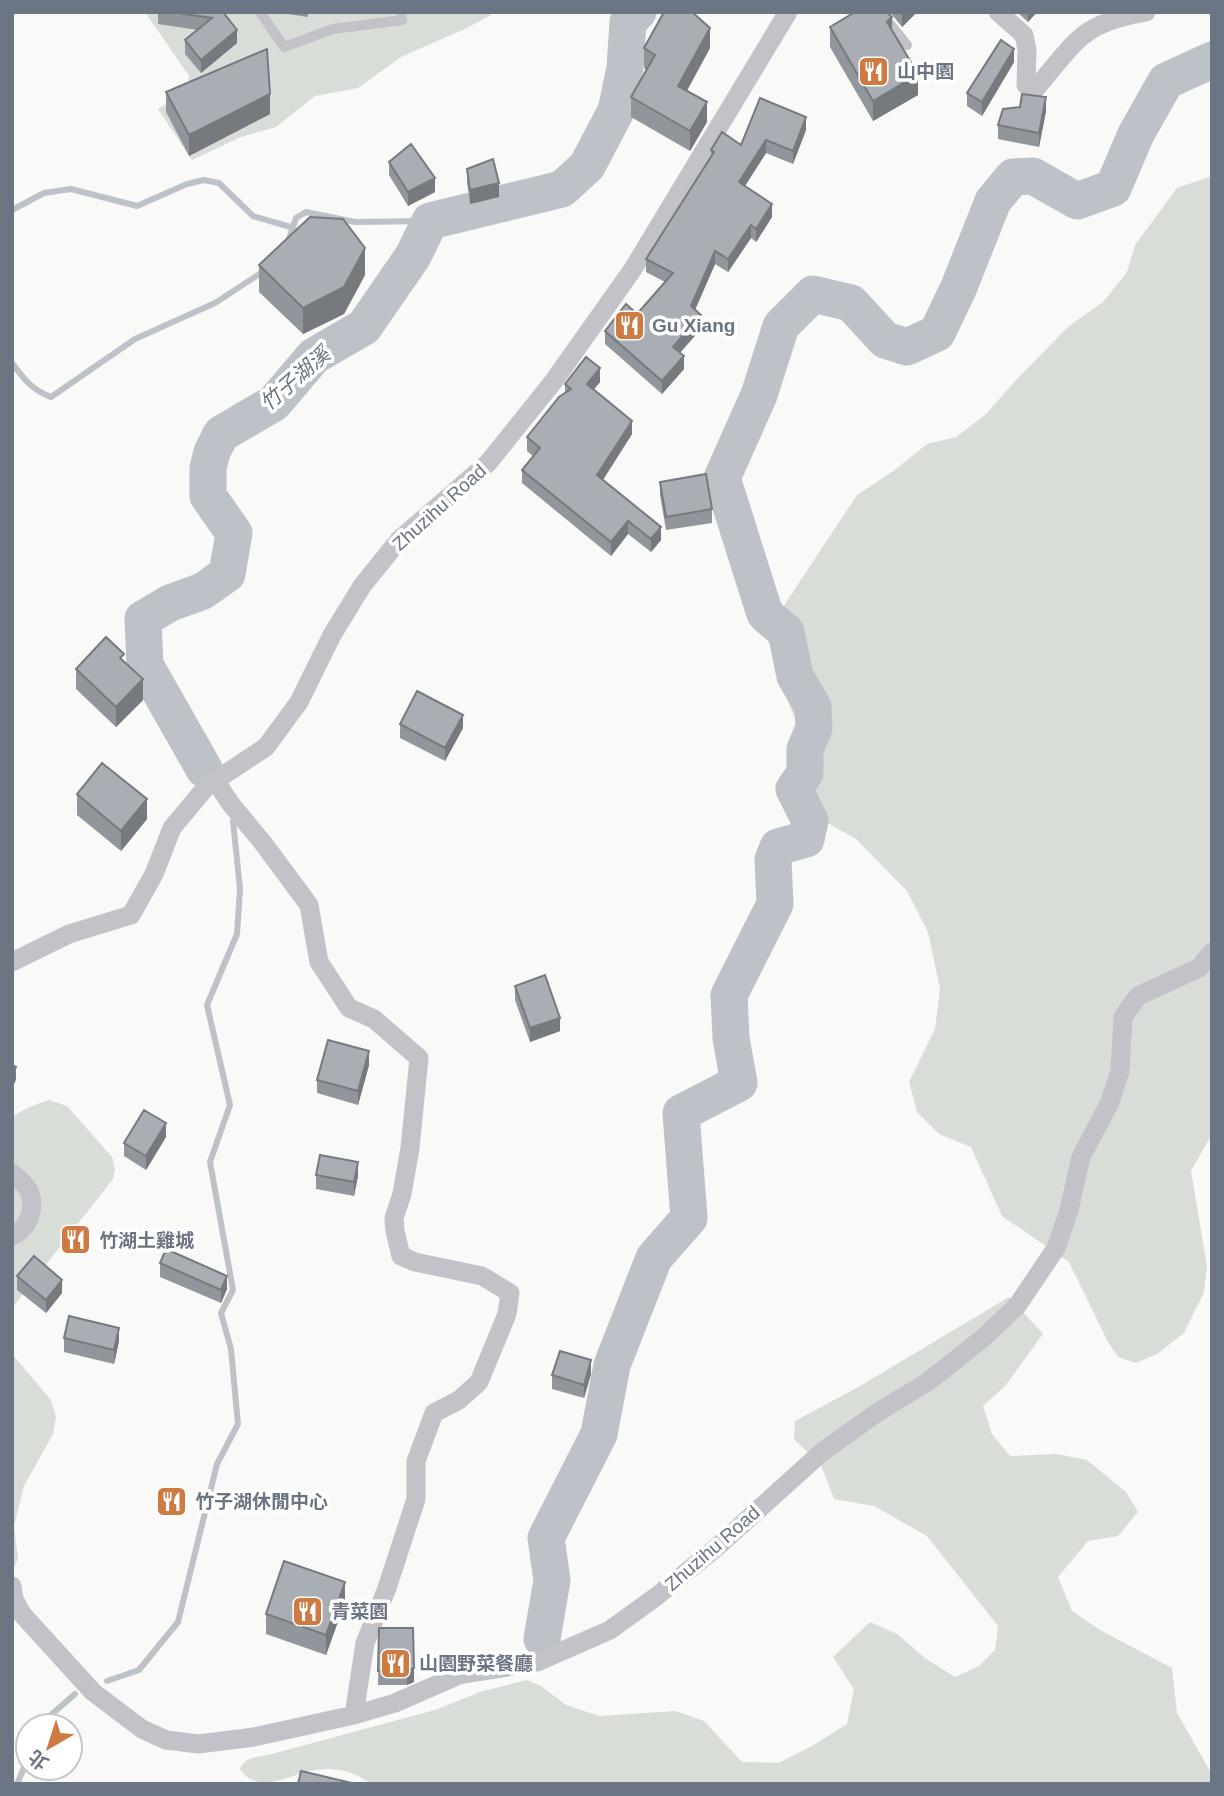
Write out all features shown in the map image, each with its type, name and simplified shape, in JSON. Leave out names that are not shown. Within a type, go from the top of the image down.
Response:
[{"type":"street","name":"Zhuzihu Road","points":[[12,962],[69,934],[131,915],[154,874],[172,828],[207,786],[266,747],[299,702],[331,635],[362,586],[399,540],[488,463],[552,382],[633,269],[788,12]]},
{"type":"street","points":[[999,12],[1024,35],[1027,50],[1026,85],[1037,87],[1081,35],[1098,24],[1146,12]]},
{"type":"street","points":[[215,780],[309,905],[319,962],[349,1008],[374,1019],[419,1058],[410,1148],[402,1194],[394,1218],[401,1256],[415,1262],[482,1276],[510,1293],[507,1314],[479,1382],[460,1401],[435,1413],[416,1461],[416,1499],[387,1588],[365,1643],[354,1715]]},
{"type":"street","name":"Zhuzihu Road","points":[[12,1586],[14,1599],[22,1614],[93,1692],[142,1729],[166,1740],[198,1744],[243,1739],[354,1715],[395,1703],[459,1675],[537,1662],[610,1630],[718,1547],[821,1452],[878,1412],[929,1381],[983,1338],[1017,1306],[1056,1248],[1082,1157],[1110,1102],[1121,1071],[1123,1017],[1138,996],[1199,968],[1212,952]]},
{"type":"street","points":[[12,1173],[29,1189],[32,1208],[20,1233],[12,1236]]},
{"type":"lane","points":[[260,12],[284,47],[333,29],[402,20],[402,12]]},
{"type":"lane","points":[[877,12],[907,45]]},
{"type":"shaded area","points":[[145,12],[496,12],[401,57],[358,88],[315,96],[276,127],[241,137],[192,160],[158,109],[187,90],[189,76]]},
{"type":"shaded area","points":[[1212,176],[1212,1140],[1208,1141],[1191,1171],[1207,1266],[1204,1292],[1184,1333],[1157,1354],[1136,1363],[1118,1357],[1108,1342],[1069,1262],[1002,1216],[971,1147],[939,1134],[917,1112],[909,1082],[935,1029],[940,989],[928,932],[907,891],[856,839],[824,821],[806,798],[795,719],[779,679],[774,637],[785,604],[857,495],[927,444],[956,437],[985,415],[1069,326],[1103,302],[1127,272],[1135,245],[1177,188]]},
{"type":"shaded area","points":[[49,1100],[67,1106],[112,1157],[115,1169],[113,1179],[12,1308],[12,1117]]},
{"type":"shaded area","points":[[1009,1297],[1043,1334],[1005,1386],[983,1406],[992,1434],[1010,1456],[1057,1454],[1087,1460],[1126,1492],[1138,1512],[1118,1536],[1088,1541],[1058,1577],[1072,1611],[1100,1630],[1172,1668],[1177,1713],[1210,1771],[1212,1770],[1212,1784],[371,1784],[342,1770],[310,1771],[264,1782],[247,1777],[240,1769],[252,1758],[435,1710],[480,1692],[527,1680],[541,1686],[566,1705],[599,1716],[676,1711],[704,1721],[742,1762],[778,1763],[847,1724],[854,1689],[833,1657],[870,1622],[897,1634],[925,1658],[955,1677],[979,1666],[995,1650],[998,1626],[927,1536],[874,1506],[834,1499],[821,1465],[794,1439],[795,1421],[860,1386]]},
{"type":"shaded area","points":[[12,1354],[51,1400],[56,1417],[53,1434],[24,1486],[14,1526],[18,1558],[12,1573]]},
{"type":"building","points":[[171,12],[223,12],[237,30],[201,60],[185,40],[212,18]]},
{"type":"building","points":[[664,12],[692,12],[710,28],[678,86],[707,102],[690,131],[631,97],[655,55],[644,48]]},
{"type":"building","name":"山中園","points":[[855,12],[887,12],[892,17],[887,22],[918,74],[873,101],[830,27]]},
{"type":"building","points":[[1001,40],[1014,49],[982,102],[967,93]]},
{"type":"building","points":[[267,49],[270,94],[189,135],[166,92]]},
{"type":"building","points":[[1022,94],[1046,97],[1039,133],[998,125],[1003,109],[1020,107]]},
{"type":"building","points":[[760,98],[806,117],[793,151],[766,140],[739,182],[772,204],[756,229],[751,225],[728,259],[715,251],[691,306],[701,315],[673,347],[684,356],[662,381],[605,331],[626,304],[637,314],[673,273],[646,259],[714,152],[711,150],[722,132],[741,145]]},
{"type":"building","points":[[411,144],[435,178],[408,192],[389,162]]},
{"type":"building","points":[[493,159],[499,183],[470,190],[467,169]]},
{"type":"building","points":[[310,217],[343,219],[365,248],[344,287],[303,308],[259,265]]},
{"type":"building","points":[[586,357],[600,368],[587,384],[632,421],[597,475],[661,527],[651,539],[628,521],[611,542],[522,470],[540,448],[527,437],[559,397],[571,389],[565,384]]},
{"type":"building","points":[[706,474],[712,509],[666,517],[660,482]]},
{"type":"building","points":[[106,637],[124,654],[120,658],[143,679],[116,707],[76,669]]},
{"type":"building","points":[[417,691],[463,715],[445,748],[400,724]]},
{"type":"building","points":[[102,763],[147,799],[121,831],[77,794]]},
{"type":"building","points":[[545,975],[560,1018],[530,1028],[515,986]]},
{"type":"building","points":[[328,1040],[369,1051],[358,1091],[317,1080]]},
{"type":"building","points":[[144,1110],[166,1123],[146,1156],[124,1143]]},
{"type":"building","points":[[320,1155],[358,1162],[354,1182],[316,1175]]},
{"type":"building","points":[[166,1249],[227,1276],[221,1290],[160,1263]]},
{"type":"building","points":[[34,1256],[62,1280],[46,1300],[17,1276]]},
{"type":"building","points":[[69,1316],[119,1328],[114,1350],[64,1338]]},
{"type":"building","points":[[560,1351],[591,1360],[584,1385],[552,1375]]},
{"type":"building","points":[[284,1561],[345,1582],[326,1635],[266,1614]]},
{"type":"building","name":"山園野菜餐廳","points":[[379,1628],[413,1628],[414,1668],[407,1671],[378,1671]]},
{"type":"building","points":[[301,1771],[356,1784],[298,1784]]},
{"type":"waterway","name":"竹子湖溪","points":[[204,769],[145,665],[143,619],[170,603],[203,591],[227,574],[234,533],[208,496],[208,468],[221,434],[274,403],[314,356],[364,327],[413,256],[430,221],[562,189],[587,166],[616,111],[625,68],[628,22],[638,12]]},
{"type":"waterway","points":[[542,1639],[552,1580],[546,1538],[599,1434],[612,1365],[654,1258],[689,1218],[681,1113],[739,1083],[731,1038],[729,995],[775,904],[773,860],[778,847],[806,839],[810,821],[794,789],[805,773],[805,749],[814,728],[813,707],[795,676],[786,632],[765,614],[722,478],[759,395],[781,326],[813,294],[851,303],[885,340],[907,347],[937,333],[959,287],[993,201],[1013,177],[1033,176],[1077,201],[1113,188],[1136,134],[1166,81],[1212,60]]},
{"type":"waterway","points":[[12,210],[44,193],[71,189],[137,206],[187,184],[204,180],[219,183],[253,216],[294,228]]},
{"type":"waterway","points":[[288,242],[296,218],[306,212],[355,222],[430,221]]},
{"type":"waterway","points":[[12,363],[29,383],[51,397],[135,339],[215,303],[264,271]]},
{"type":"waterway","points":[[107,1681],[139,1670],[178,1622],[217,1464],[238,1424],[231,1349],[221,1313],[233,1290],[210,1162],[230,1105],[207,1005],[237,934],[240,889],[233,821]]},
{"type":"waterway","points":[[54,1712],[75,1694]]},
{"type":"place","name":"山中園","points":[[874,71]]},
{"type":"place","name":"Gu Xiang","points":[[629,325]]},
{"type":"place","name":"竹湖土雞城","points":[[76,1240]]},
{"type":"place","name":"竹子湖休閒中心","points":[[172,1501]]},
{"type":"place","name":"青菜園","points":[[308,1611]]},
{"type":"place","name":"山園野菜餐廳","points":[[396,1663]]}]
